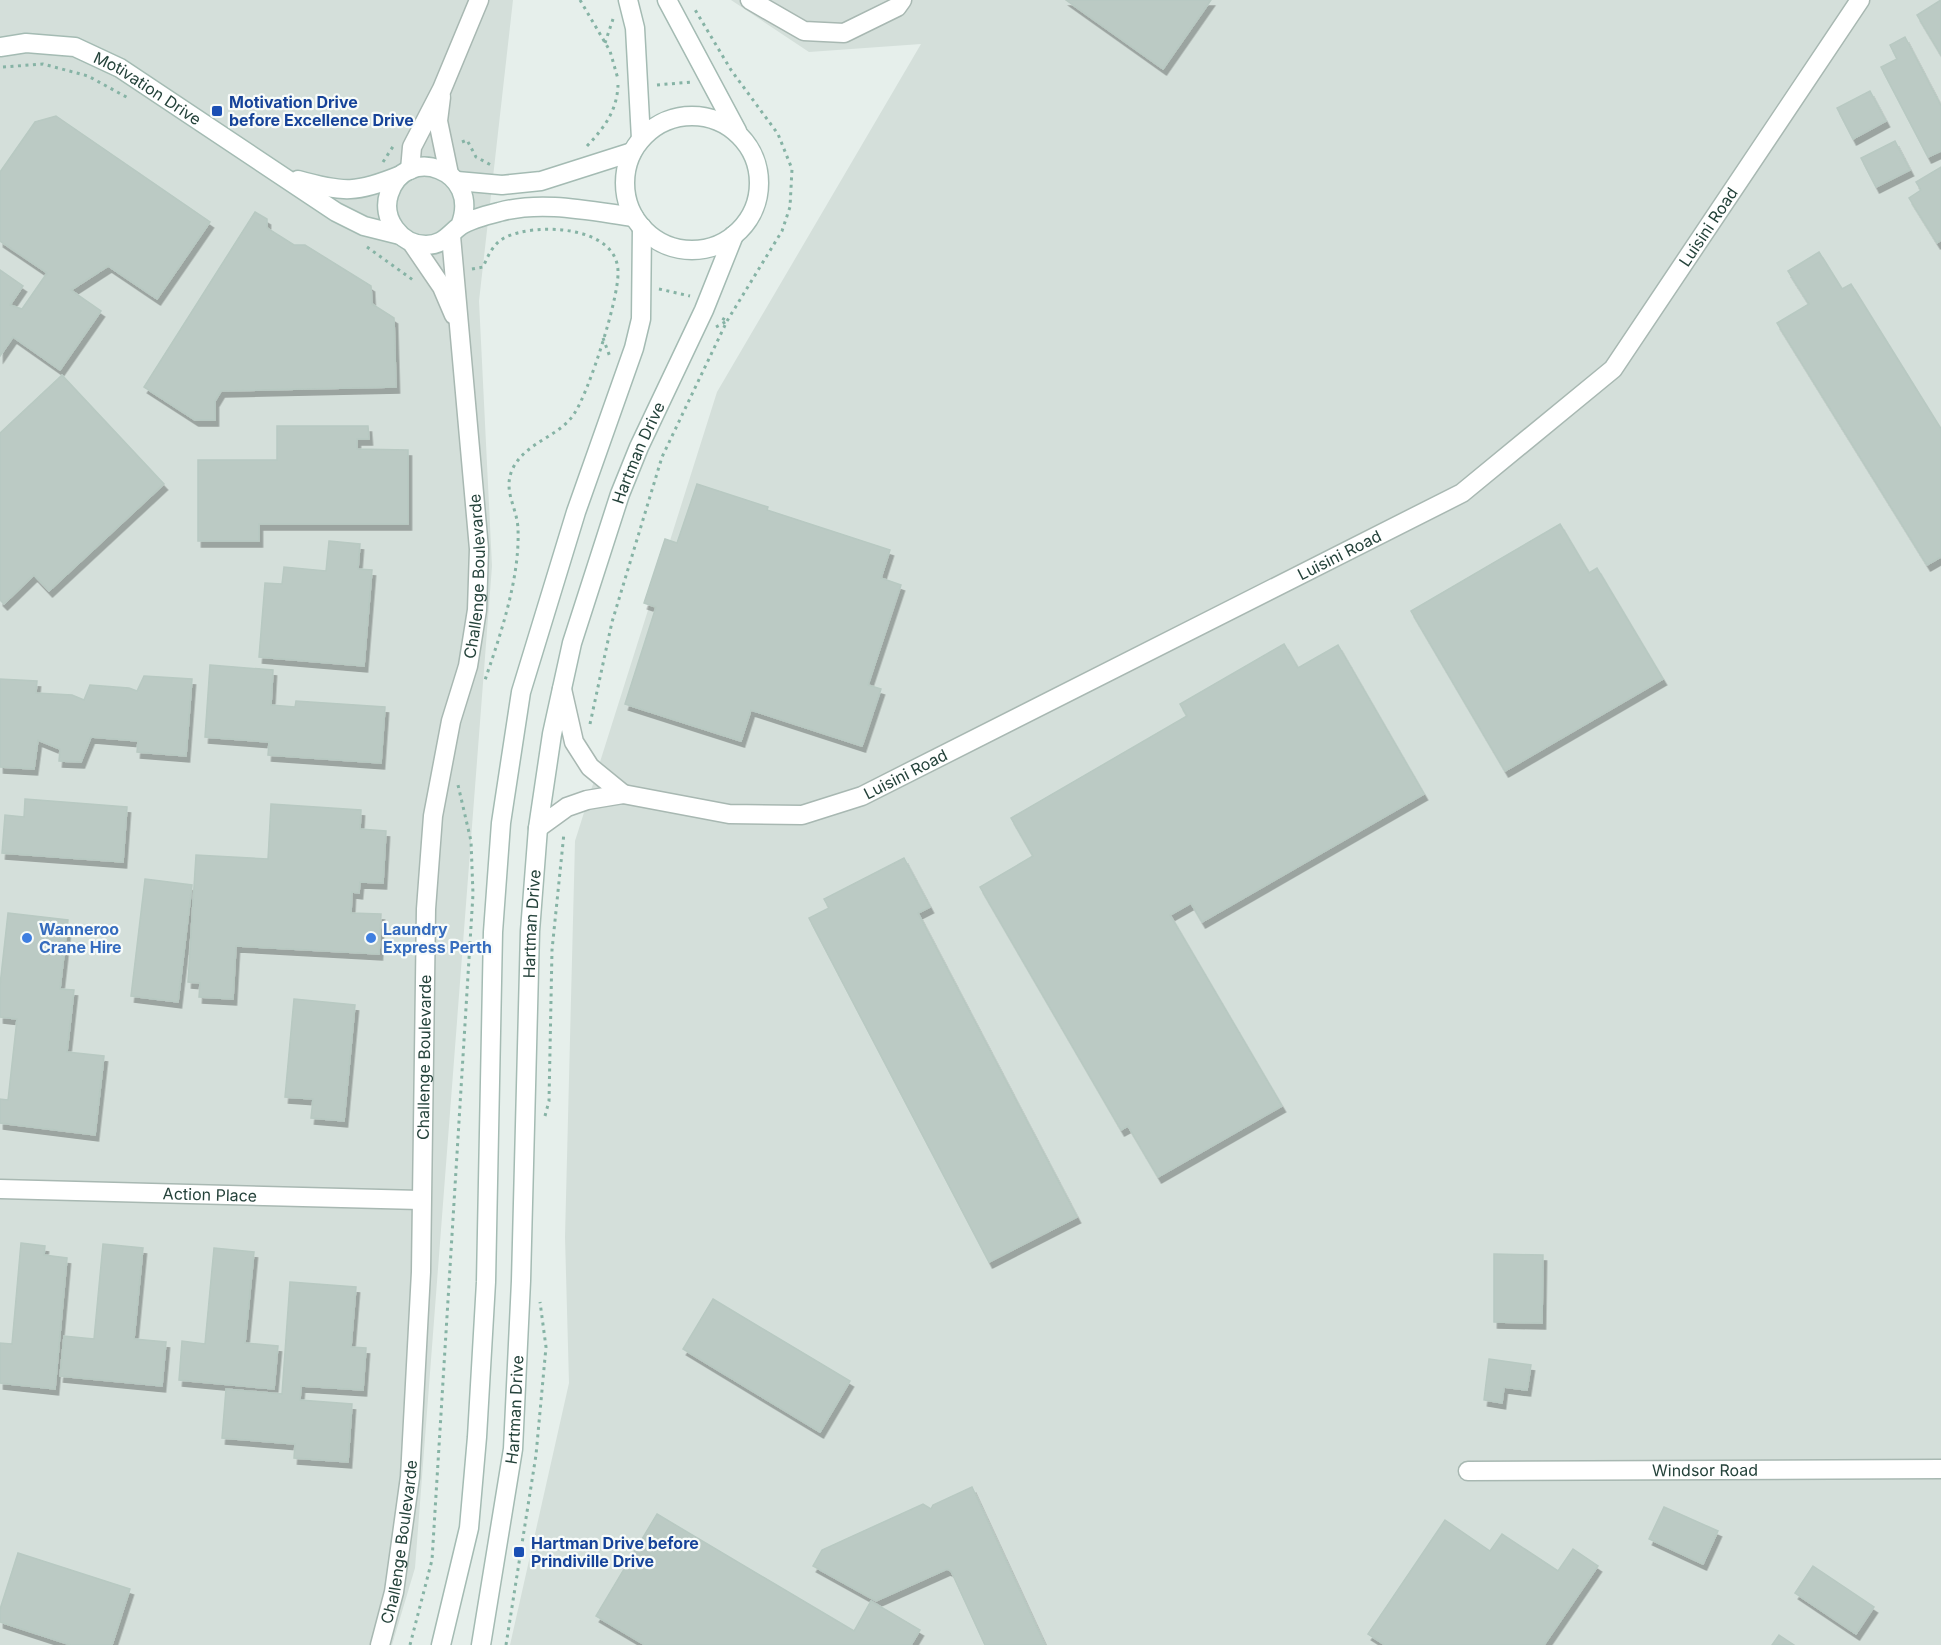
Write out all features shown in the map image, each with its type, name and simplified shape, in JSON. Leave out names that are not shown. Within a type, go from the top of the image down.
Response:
[{"type":"street","points":[[406,173],[412,147],[442,89],[479,0]]},
{"type":"street","points":[[622,5],[635,28],[638,86],[636,146],[625,174],[626,196],[638,222],[662,242],[687,249],[703,249],[720,244],[734,235],[745,223],[758,194],[756,162],[667,0]]},
{"type":"street","points":[[750,0],[804,32],[844,33],[897,7],[902,0]]},
{"type":"street","name":"Luisini Road","points":[[538,828],[567,807],[587,800],[623,794],[739,814],[802,815],[862,796],[1462,493],[1614,369],[1860,0]]},
{"type":"street","name":"Motivation Drive","points":[[0,47],[27,42],[75,47],[120,68],[348,219],[406,239]]},
{"type":"street","points":[[442,89],[438,121],[442,146],[453,178],[466,203],[456,231]]},
{"type":"street","points":[[638,222],[534,206],[500,212],[456,231],[440,243],[426,245],[406,239],[393,227],[387,205],[394,184],[406,173],[430,167],[453,178],[502,185],[541,181],[636,146],[658,125],[678,117],[700,116],[721,122],[739,134]]},
{"type":"street","name":"Motivation Drive","points":[[282,175],[345,191],[364,189],[406,173]]},
{"type":"street","name":"Hartman Drive","points":[[441,1645],[469,1528],[477,1437],[486,1282],[493,932],[501,823],[521,692],[576,512],[634,348],[641,319],[643,288],[638,222]]},
{"type":"street","name":"Challenge Boulevarde","points":[[380,1645],[394,1592],[410,1477],[421,1272],[420,1200],[426,909],[433,816],[451,721],[468,666],[477,600],[479,549],[459,327],[456,231]]},
{"type":"street","name":"Hartman Drive","points":[[481,1645],[513,1449],[521,1281],[530,931],[538,828],[552,734],[572,643],[620,494],[639,447],[706,306],[734,235]]},
{"type":"street","name":"Challenge Boulevarde","points":[[406,239],[442,287],[459,327]]},
{"type":"street","points":[[562,689],[574,742],[590,766],[623,794]]},
{"type":"street","name":"Action Place","points":[[0,1189],[420,1200]]},
{"type":"street","name":"Windsor Road","points":[[1468,1471],[1941,1469]]},
{"type":"path","points":[[579,154],[603,129],[617,104],[619,80],[605,43],[580,0]]},
{"type":"path","points":[[605,43],[622,5]]},
{"type":"path","points":[[0,67],[43,64],[88,76],[135,102]]},
{"type":"path","points":[[618,87],[692,82],[731,70]]},
{"type":"path","points":[[442,146],[467,140],[476,157],[494,167]]},
{"type":"path","points":[[379,169],[394,144],[412,147]]},
{"type":"path","points":[[618,285],[693,297],[727,321]]},
{"type":"shaded area","points":[[0,0],[513,0],[479,301],[492,566],[415,1568],[392,1645],[0,1645]]},
{"type":"shaded area","points":[[731,0],[1941,0],[1941,1645],[510,1645],[569,1383],[565,1237],[575,841],[717,392],[921,44],[809,52]]},
{"type":"building","points":[[1066,0],[1211,0],[1163,69]]},
{"type":"building","points":[[1941,0],[1941,55],[1917,15]]},
{"type":"building","points":[[1905,37],[1941,106],[1941,151],[1928,157],[1881,67],[1897,59],[1890,45]]},
{"type":"building","points":[[1870,91],[1886,121],[1853,139],[1837,108]]},
{"type":"building","points":[[56,116],[210,222],[157,299],[108,266],[71,290],[101,311],[60,370],[13,337],[0,356],[0,270],[23,286],[10,305],[22,309],[47,273],[0,241],[0,172],[35,122]]},
{"type":"building","points":[[1895,141],[1910,170],[1876,187],[1861,158]]},
{"type":"building","points":[[1941,167],[1941,240],[1937,243],[1909,198],[1921,190],[1916,182]]},
{"type":"building","points":[[255,212],[267,219],[267,228],[294,245],[305,245],[371,286],[372,304],[394,318],[396,387],[221,391],[215,401],[215,420],[195,420],[144,387]]},
{"type":"building","points":[[1819,252],[1842,289],[1851,284],[1941,429],[1941,557],[1927,565],[1777,323],[1809,304],[1788,271]]},
{"type":"building","points":[[62,375],[164,484],[49,591],[34,575],[4,604],[0,600],[0,433]]},
{"type":"building","points":[[277,426],[368,426],[369,439],[357,439],[357,449],[408,450],[408,524],[259,524],[259,541],[198,541],[198,460],[277,460]]},
{"type":"building","points":[[697,484],[768,507],[767,510],[890,550],[881,578],[901,585],[868,685],[881,689],[862,746],[751,710],[741,741],[625,704],[656,607],[644,603],[665,539],[677,543]]},
{"type":"building","points":[[1560,524],[1589,573],[1597,568],[1663,679],[1505,771],[1411,611]]},
{"type":"building","points":[[329,541],[360,544],[358,569],[372,570],[364,666],[259,657],[265,583],[282,584],[284,567],[326,571]]},
{"type":"building","points":[[1284,644],[1298,668],[1338,645],[1424,794],[1202,922],[1191,903],[1170,915],[1282,1106],[1158,1177],[1128,1126],[1121,1130],[980,887],[1033,856],[1011,818],[1187,716],[1180,704]]},
{"type":"building","points":[[210,665],[273,670],[271,705],[295,707],[296,701],[385,707],[381,763],[268,755],[269,742],[205,737]]},
{"type":"building","points":[[144,676],[192,679],[186,756],[137,752],[138,741],[91,737],[81,762],[59,761],[60,749],[38,740],[34,769],[0,767],[0,679],[37,681],[36,693],[72,695],[84,700],[90,685],[129,688],[137,691]]},
{"type":"building","points":[[25,799],[127,807],[123,862],[2,853],[5,815],[24,817]]},
{"type":"building","points":[[271,804],[361,810],[360,829],[386,831],[383,883],[360,882],[359,893],[352,892],[351,913],[381,914],[379,954],[236,946],[233,999],[199,997],[200,983],[188,982],[196,855],[268,859]]},
{"type":"building","points":[[904,858],[930,907],[918,913],[1077,1217],[989,1262],[809,918],[829,908],[824,899]]},
{"type":"building","points":[[145,879],[192,885],[178,1002],[131,996]]},
{"type":"building","points":[[8,913],[68,920],[60,989],[74,990],[67,1052],[104,1056],[95,1135],[0,1123],[0,1099],[8,1100],[17,1019],[0,1017],[0,985]]},
{"type":"building","points":[[294,999],[355,1005],[344,1121],[311,1118],[313,1099],[285,1097]]},
{"type":"building","points":[[21,1243],[45,1246],[44,1255],[67,1258],[55,1389],[0,1383],[0,1343],[12,1344]]},
{"type":"building","points":[[103,1244],[143,1248],[134,1339],[166,1342],[162,1386],[60,1376],[64,1336],[94,1339]]},
{"type":"building","points":[[214,1248],[254,1252],[245,1343],[278,1346],[274,1389],[179,1380],[182,1341],[205,1344]]},
{"type":"building","points":[[1494,1254],[1543,1255],[1542,1323],[1494,1322]]},
{"type":"building","points":[[290,1282],[356,1287],[351,1347],[366,1348],[363,1390],[301,1386],[300,1400],[352,1404],[348,1462],[294,1458],[295,1444],[222,1438],[226,1389],[282,1394]]},
{"type":"building","points":[[713,1299],[850,1381],[820,1432],[683,1349]]},
{"type":"building","points":[[1489,1359],[1531,1365],[1527,1390],[1504,1387],[1502,1403],[1484,1400]]},
{"type":"building","points":[[972,1487],[1045,1645],[985,1645],[951,1571],[947,1569],[876,1601],[813,1566],[822,1550],[923,1504],[931,1509],[933,1505]]},
{"type":"building","points":[[1664,1507],[1718,1531],[1703,1564],[1649,1539]]},
{"type":"building","points":[[657,1514],[854,1631],[871,1601],[920,1630],[911,1645],[645,1645],[596,1616]]},
{"type":"building","points":[[1445,1520],[1490,1551],[1502,1534],[1558,1571],[1573,1549],[1598,1566],[1544,1645],[1385,1645],[1368,1634]]},
{"type":"building","points":[[18,1553],[130,1589],[112,1645],[71,1645],[0,1622],[0,1609]]},
{"type":"building","points":[[1813,1566],[1874,1607],[1856,1634],[1795,1593]]},
{"type":"building","points":[[1779,1635],[1794,1645],[1772,1645]]},
{"type":"place","name":"Motivation Drive before Excellence Drive","points":[[217,111]]},
{"type":"place","name":"Wanneroo Crane Hire","points":[[27,938]]},
{"type":"place","name":"Laundry Express Perth","points":[[371,938]]},
{"type":"place","name":"Hartman Drive before Prindiville Drive","points":[[519,1552]]}]
